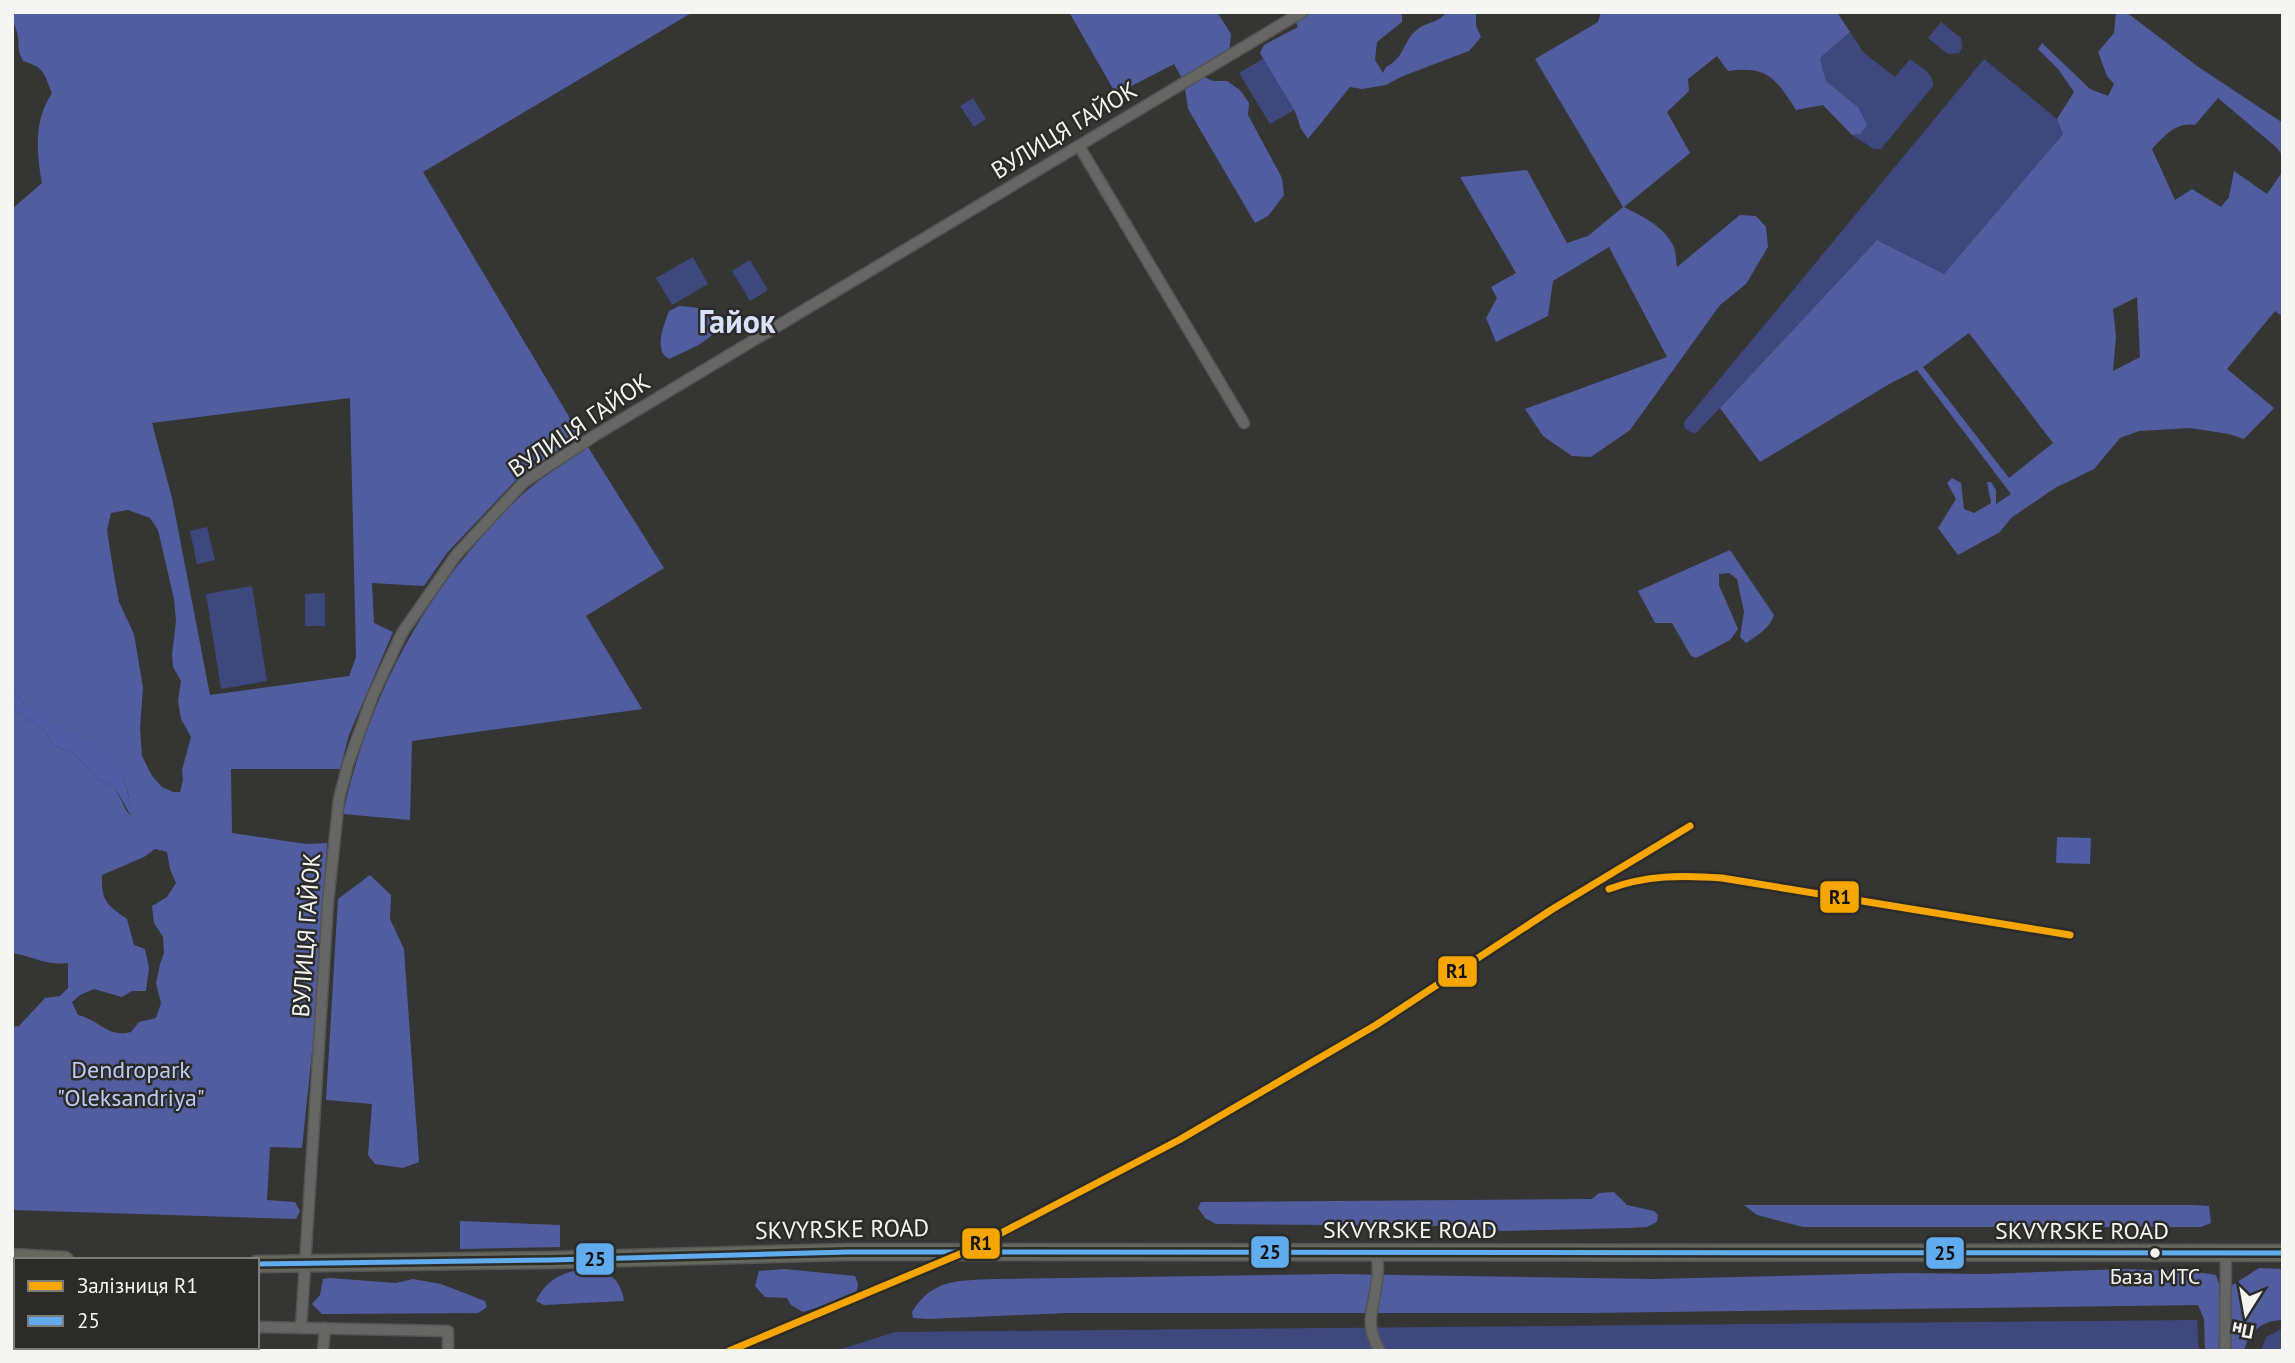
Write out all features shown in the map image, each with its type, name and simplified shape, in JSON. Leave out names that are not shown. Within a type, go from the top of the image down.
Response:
[{"type":"main road","name":"SKVYRSKE ROAD","points":[[259,1264],[861,1251],[2283,1253]]},
{"type":"main road","points":[[12,1257],[30,1258]]},
{"type":"street","name":"ВУЛИЦЯ ГАЙОК","points":[[301,1328],[326,919],[339,799],[348,764],[373,695],[402,633],[457,554],[524,482],[594,436],[1302,12]]},
{"type":"street","points":[[1079,146],[1244,423]]},
{"type":"street","points":[[1377,1252],[1378,1277],[1369,1311],[1374,1341],[1380,1351]]},
{"type":"street","points":[[2225,1351],[2226,1253]]},
{"type":"street","points":[[259,1326],[448,1331],[448,1351]]},
{"type":"street","points":[[323,1351],[325,1328]]},
{"type":"shaded area","points":[[1941,22],[1961,38],[1962,48],[1959,53],[1948,54],[1928,38]]},
{"type":"shaded area","points":[[1850,32],[1864,53],[1895,77],[1910,59],[1925,70],[1933,81],[1933,86],[1881,149],[1874,149],[1852,135],[1860,134],[1858,107],[1826,81],[1820,58]]},
{"type":"shaded area","points":[[1271,54],[1301,106],[1270,124],[1239,73]]},
{"type":"shaded area","points":[[1984,59],[2057,119],[2063,134],[1944,274],[1877,240],[1696,433],[1690,432],[1684,427],[1685,421]]},
{"type":"shaded area","points":[[973,98],[986,119],[974,127],[960,106]]},
{"type":"shaded area","points":[[693,257],[708,284],[672,305],[656,278]]},
{"type":"shaded area","points":[[750,260],[768,290],[750,301],[732,271]]},
{"type":"shaded area","points":[[207,527],[215,560],[197,564],[190,531]]},
{"type":"shaded area","points":[[252,586],[267,681],[221,689],[206,594]]},
{"type":"shaded area","points":[[325,593],[325,626],[305,626],[305,594]]},
{"type":"shaded area","points":[[12,686],[22,701],[35,713],[83,740],[112,761],[124,781],[133,819],[115,788],[96,777],[74,754],[52,743],[43,729],[12,706]]},
{"type":"shaded area","points":[[2057,837],[2091,838],[2090,864],[2056,863]]},
{"type":"shaded area","points":[[2197,1320],[2199,1351],[835,1351],[895,1332]]},
{"type":"shaded area","points":[[2283,1328],[2283,1351],[2261,1351],[2266,1337]]},
{"type":"green space","name":"Dendropark \"Oleksandriya\"","points":[[12,12],[693,12],[423,172],[580,435],[518,478],[447,553],[424,586],[372,583],[374,623],[393,632],[349,735],[340,769],[231,769],[232,833],[306,844],[327,843],[315,1023],[302,1148],[270,1147],[267,1200],[295,1202],[300,1211],[296,1219],[12,1210],[12,1027],[19,1026],[45,998],[60,996],[68,988],[68,963],[46,962],[12,953],[12,706],[43,729],[52,743],[74,754],[96,777],[115,788],[132,817],[125,785],[110,761],[97,750],[35,713],[22,701],[12,686],[12,209],[42,183],[39,125],[52,93],[42,72],[23,61]],"holes":[[[350,398],[356,657],[349,676],[210,695],[172,498],[152,423]],[[128,510],[150,518],[158,530],[174,599],[176,621],[172,655],[173,667],[181,681],[178,701],[181,719],[191,737],[182,770],[180,792],[162,787],[152,776],[142,756],[140,728],[143,688],[134,634],[119,602],[107,530],[111,513]],[[155,849],[167,852],[176,883],[167,897],[152,906],[154,923],[163,937],[164,953],[156,983],[161,1003],[156,1018],[139,1022],[131,1032],[116,1033],[78,1015],[72,1002],[94,989],[122,997],[132,991],[146,991],[149,968],[145,949],[134,945],[127,919],[107,902],[102,884],[102,875],[144,857]]]},
{"type":"green space","points":[[1069,12],[1217,12],[1231,34],[1229,55],[1198,74],[1213,81],[1227,81],[1240,90],[1249,103],[1248,115],[1282,178],[1284,195],[1268,216],[1255,223],[1188,109],[1184,82],[1174,64],[1116,94]]},
{"type":"green space","points":[[1292,12],[1402,12],[1402,22],[1377,42],[1375,60],[1383,73],[1401,54],[1413,34],[1447,12],[1476,12],[1476,26],[1481,37],[1469,51],[1386,85],[1362,89],[1350,87],[1308,139],[1301,129],[1295,111],[1260,53],[1264,45],[1298,27]]},
{"type":"green space","points":[[1601,12],[1837,12],[1850,32],[1820,58],[1826,81],[1858,107],[1867,125],[1860,134],[1852,135],[1823,105],[1796,110],[1783,90],[1770,77],[1753,70],[1728,71],[1717,56],[1688,79],[1689,91],[1667,112],[1690,153],[1624,207],[1652,222],[1664,232],[1674,247],[1677,267],[1740,215],[1756,216],[1766,227],[1768,247],[1746,284],[1720,305],[1630,430],[1591,457],[1572,456],[1543,436],[1525,409],[1667,357],[1609,247],[1553,281],[1548,316],[1496,342],[1486,318],[1497,298],[1491,287],[1516,273],[1460,177],[1527,170],[1567,243],[1588,236],[1623,207],[1535,59],[1598,22]]},
{"type":"green space","points":[[2116,12],[2126,12],[2197,66],[2283,123],[2283,156],[2218,98],[2195,125],[2176,128],[2152,149],[2175,200],[2192,189],[2221,207],[2229,197],[2234,171],[2267,194],[2283,171],[2283,317],[2275,311],[2227,369],[2274,408],[2244,439],[2190,428],[2139,431],[2120,438],[2094,469],[2055,488],[2011,518],[2000,532],[1958,555],[1938,528],[1956,499],[1947,483],[1952,478],[1961,483],[1964,509],[1974,513],[1991,503],[1987,482],[1991,482],[1996,490],[1996,504],[2011,494],[1917,370],[1760,462],[1720,408],[1877,240],[1944,274],[2063,134],[2057,119],[2074,92],[2058,69],[2038,49],[2042,43],[2090,89],[2108,96],[2114,84],[2107,76],[2098,52],[2114,33]],"holes":[[[2137,297],[2140,357],[2113,371],[2116,336],[2113,309]],[[1969,333],[2053,443],[2009,478],[1923,367]]]},
{"type":"green space","points":[[679,306],[702,310],[721,322],[706,340],[669,359],[662,350],[661,337],[669,311]]},
{"type":"green space","points":[[588,447],[664,568],[586,616],[642,709],[412,741],[410,820],[343,814],[369,724],[408,640],[432,601],[459,564],[523,494]]},
{"type":"green space","points":[[1730,550],[1774,615],[1766,628],[1746,643],[1740,637],[1744,612],[1737,579],[1729,573],[1719,574],[1719,585],[1738,629],[1730,640],[1696,658],[1691,656],[1672,623],[1655,623],[1638,591]]},
{"type":"green space","points":[[370,875],[391,895],[390,919],[404,949],[419,1162],[403,1168],[375,1164],[368,1155],[372,1104],[326,1100],[338,899]]},
{"type":"green space","points":[[1614,1192],[1627,1205],[1654,1211],[1658,1215],[1657,1222],[1647,1227],[1503,1231],[1454,1226],[1216,1224],[1205,1218],[1198,1208],[1201,1202],[1592,1199],[1599,1193]]},
{"type":"green space","points":[[1744,1205],[2194,1205],[2209,1206],[2211,1223],[2201,1227],[1803,1227],[1757,1215]]},
{"type":"green space","points":[[460,1221],[560,1225],[560,1247],[460,1249]]},
{"type":"green space","points":[[2259,1268],[2283,1269],[2283,1320],[2269,1322],[2258,1328],[2249,1338],[2244,1351],[2227,1351],[2228,1288]]},
{"type":"green space","points":[[583,1269],[611,1276],[619,1286],[624,1301],[544,1305],[536,1301],[544,1288],[555,1279],[568,1272]]},
{"type":"green space","points":[[784,1269],[855,1276],[857,1291],[844,1299],[803,1312],[791,1305],[787,1298],[765,1297],[755,1286],[759,1271]]},
{"type":"green space","points":[[2124,1269],[2216,1275],[2220,1287],[2219,1351],[2205,1351],[2204,1319],[2198,1305],[1586,1313],[1067,1313],[928,1319],[913,1318],[912,1312],[920,1301],[938,1287],[958,1281],[994,1279],[1336,1274],[1652,1279]]},
{"type":"green space","points":[[323,1279],[396,1283],[413,1279],[441,1284],[485,1301],[487,1307],[478,1313],[322,1314],[312,1304],[320,1295]]},
{"type":"rail line","name":"R1","points":[[729,1351],[967,1251],[1179,1140],[1376,1025],[1551,910],[1690,826]]},
{"type":"rail line","name":"R1","points":[[1609,889],[1665,877],[1722,878],[2070,935]]},
{"type":"transit line","name":"25","points":[[259,1264],[848,1252],[2283,1253]]},
{"type":"place","name":"База МТС","points":[[2155,1253]]},
{"type":"district","name":"Гайок","points":[[737,321]]}]
